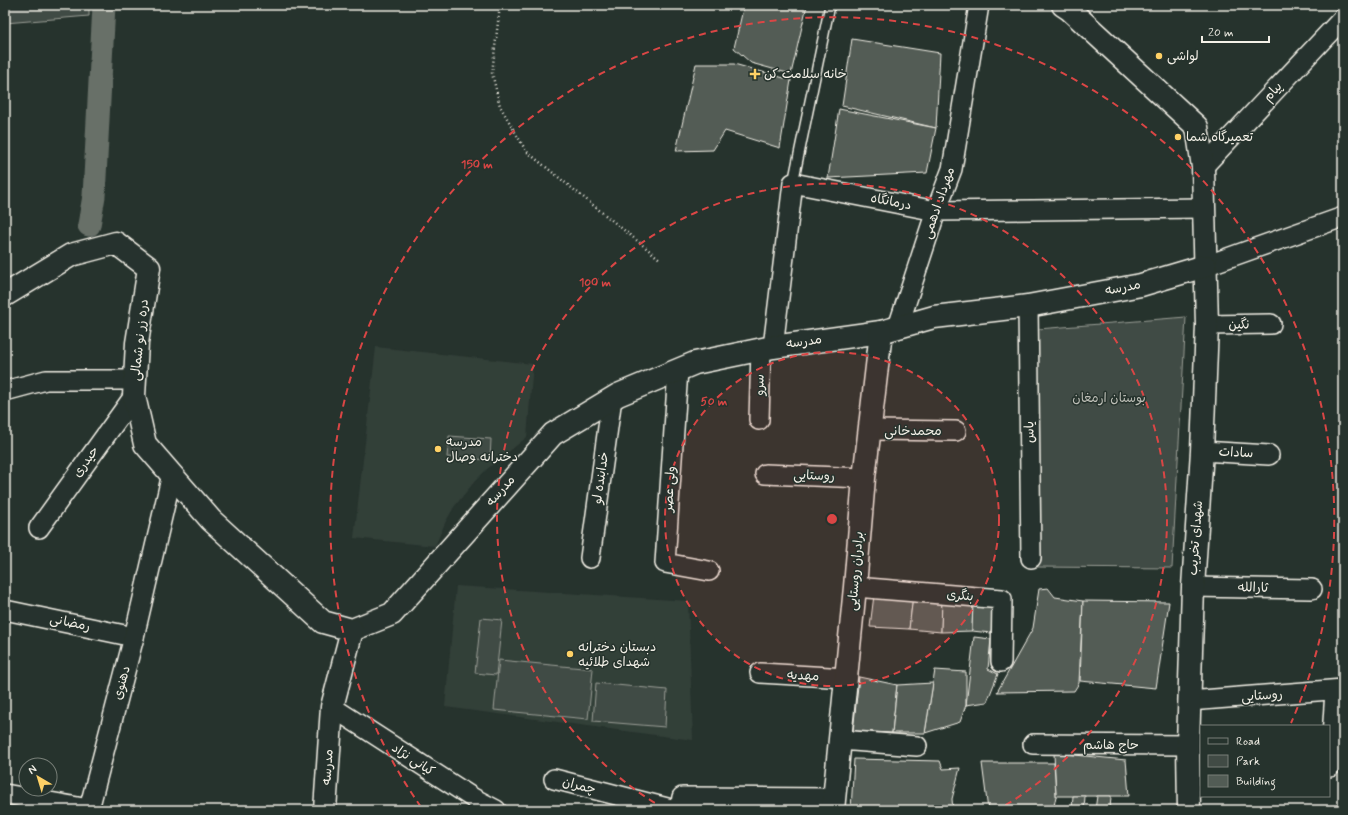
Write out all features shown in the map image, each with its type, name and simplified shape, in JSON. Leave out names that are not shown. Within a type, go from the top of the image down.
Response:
[{"type":"street","name":"مهرداد ادهمی","points":[[890,330],[952,169],[979,5]]},
{"type":"street","points":[[1068,6],[1197,127],[1203,167],[1205,266]]},
{"type":"street","name":"پیام","points":[[1203,167],[1343,18]]},
{"type":"street","name":"درمانگاه","points":[[793,183],[936,211],[1204,208]]},
{"type":"street","points":[[767,348],[793,183]]},
{"type":"street","name":"مدرسه","points":[[325,810],[332,707],[352,630],[392,614],[553,434],[612,398],[695,363],[767,348],[890,330],[934,317],[1028,306],[1141,285],[1205,266],[1343,217]]},
{"type":"street","name":"دره زر نو شمالی","points":[[5,295],[71,256],[116,243],[149,268],[136,343],[134,388],[145,444],[211,520],[323,622],[352,630]]},
{"type":"street","name":"شهدای تخریب","points":[[1189,810],[1188,745],[1193,587],[1202,451],[1207,326],[1205,266]]},
{"type":"street","name":"یاس","points":[[1028,306],[1031,558]]},
{"type":"street","name":"نگین","points":[[1207,326],[1271,324]]},
{"type":"street","name":"برادران روستایی","points":[[834,804],[856,587],[864,478],[870,430],[890,330]]},
{"type":"street","name":"سرو","points":[[759,420],[767,348]]},
{"type":"street","name":"ولی عصر","points":[[678,370],[665,563],[709,571]]},
{"type":"street","points":[[5,391],[46,380],[134,388]]},
{"type":"street","name":"حیدری","points":[[39,528],[134,388]]},
{"type":"street","name":"خدابنده لو","points":[[590,558],[612,398]]},
{"type":"street","name":"محمدخانی","points":[[870,430],[956,431]]},
{"type":"street","name":"سادات","points":[[1202,451],[1269,455]]},
{"type":"street","name":"دهنوی","points":[[5,794],[89,809],[134,637],[172,474]]},
{"type":"street","name":"روستایی","points":[[765,474],[864,478]]},
{"type":"street","name":"بنگری","points":[[856,587],[1002,599],[1001,662]]},
{"type":"street","name":"ثارالله","points":[[1193,587],[1312,588]]},
{"type":"street","name":"رمضانی","points":[[5,610],[134,637]]},
{"type":"street","name":"مهدیه","points":[[760,673],[847,678]]},
{"type":"street","points":[[1330,767],[1339,690]]},
{"type":"street","name":"روستایی","points":[[1189,701],[1339,690]]},
{"type":"street","name":"کیانی نژاد","points":[[332,707],[473,798],[496,810]]},
{"type":"street","points":[[840,740],[917,746]]},
{"type":"street","name":"حاج هاشم","points":[[1033,744],[1188,745]]},
{"type":"street","name":"چمران","points":[[554,779],[674,810]]},
{"type":"street","points":[[680,810],[682,797],[834,804]]},
{"type":"lane","points":[[793,183],[830,5]]},
{"type":"path","points":[[500,5],[492,73],[500,106],[526,151],[661,260]]},
{"type":"shaded area","name":"مدرسه دخترانه وصال","points":[[376,347],[533,364],[527,437],[487,469],[475,481],[454,507],[435,546],[354,538]]},
{"type":"shaded area","name":"دبستان دخترانه شهدای طلائیه","points":[[456,586],[688,601],[693,740],[445,707]]},
{"type":"green space","points":[[5,5],[89,5],[89,16],[5,23]]},
{"type":"green space","name":"بوستان ارمغان","points":[[1186,317],[1172,568],[1037,567],[1038,329]]},
{"type":"green space","points":[[449,436],[491,439],[490,460],[447,457]]},
{"type":"green space","points":[[481,618],[502,620],[496,675],[475,673]]},
{"type":"green space","points":[[499,660],[593,669],[588,719],[494,710]]},
{"type":"green space","points":[[596,683],[667,690],[665,727],[593,721]]},
{"type":"building","points":[[744,5],[807,5],[791,74],[751,63],[734,48]]},
{"type":"building","points":[[852,39],[940,53],[936,128],[842,106]]},
{"type":"building","points":[[696,64],[734,64],[791,80],[780,148],[725,131],[713,150],[676,151]]},
{"type":"building","points":[[839,109],[936,128],[927,173],[828,178]]},
{"type":"building","points":[[1048,588],[1055,597],[1083,601],[1079,683],[1074,691],[997,692],[1033,628],[1039,589]]},
{"type":"building","points":[[874,595],[913,596],[909,629],[870,627]]},
{"type":"building","points":[[913,596],[942,599],[941,632],[909,629]]},
{"type":"building","points":[[942,599],[973,602],[972,631],[941,632]]},
{"type":"building","points":[[1083,601],[1169,602],[1156,688],[1080,681]]},
{"type":"building","points":[[973,602],[994,605],[991,633],[972,631]]},
{"type":"building","points":[[974,637],[991,639],[988,669],[998,674],[987,702],[966,705]]},
{"type":"building","points":[[935,670],[966,672],[966,705],[960,722],[925,733]]},
{"type":"building","points":[[859,677],[897,685],[892,733],[853,731]]},
{"type":"building","points":[[933,683],[925,733],[892,733],[897,685]]},
{"type":"building","points":[[1054,753],[1126,760],[1129,796],[1056,796]]},
{"type":"building","points":[[854,759],[940,761],[943,769],[960,768],[952,799],[953,810],[851,810]]},
{"type":"building","points":[[982,763],[1054,763],[1056,796],[1054,806],[1029,810],[988,810]]},
{"type":"building","points":[[1073,796],[1085,796],[1084,810],[1072,810]]},
{"type":"building","points":[[1097,796],[1111,796],[1110,810],[1095,810]]},
{"type":"waterway","points":[[89,225],[94,196],[104,5]]},
{"type":"place","name":"لواشی","points":[[1159,56]]},
{"type":"place","name":"خانه سلامت کن","points":[[755,74]]},
{"type":"place","name":"تعمیرگاه شما","points":[[1178,137]]},
{"type":"place","name":"مدرسه دخترانه وصال","points":[[438,449]]},
{"type":"place","name":"دبستان دخترانه شهدای طلائیه","points":[[570,654]]}]
